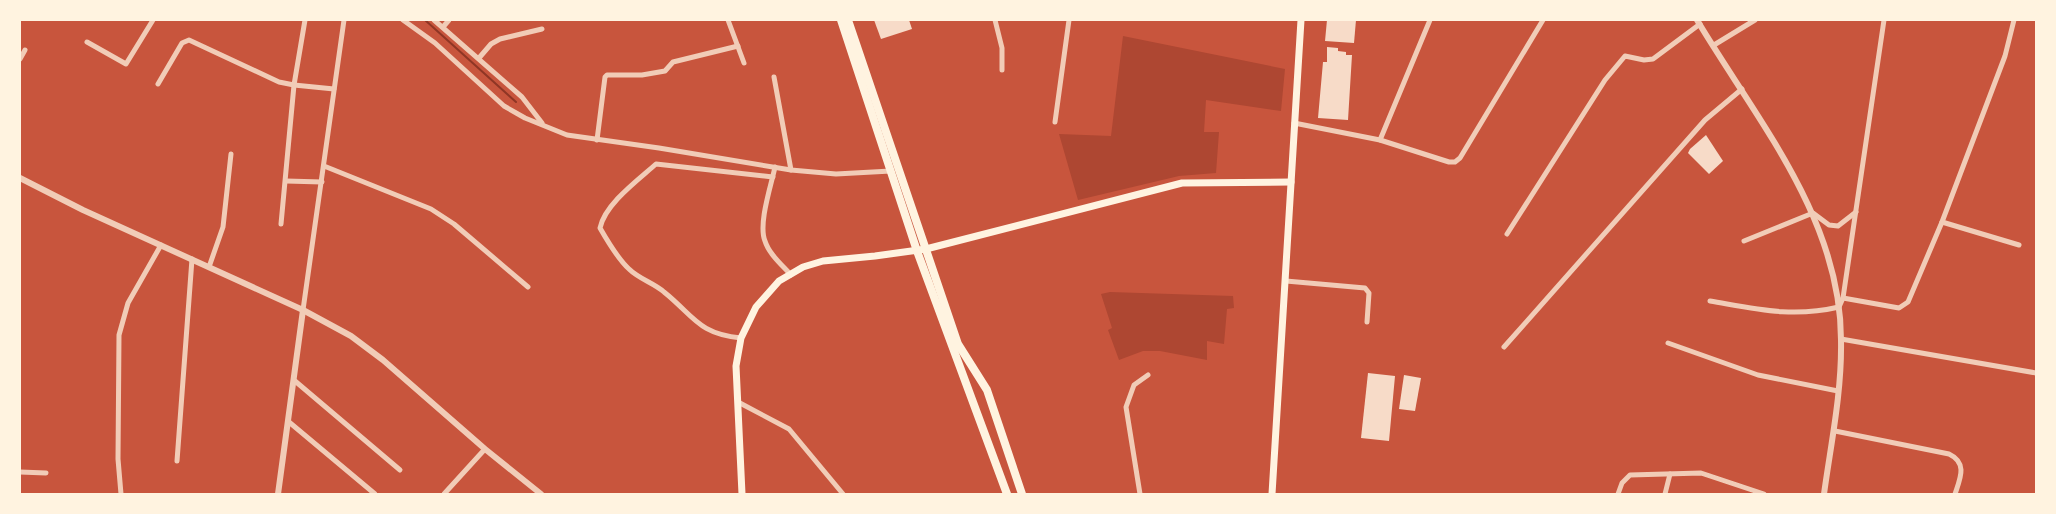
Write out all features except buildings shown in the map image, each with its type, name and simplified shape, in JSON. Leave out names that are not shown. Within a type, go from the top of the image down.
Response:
[{"type":"highway","points":[[841,20],[891,171],[921,250],[958,344],[987,390],[1023,495]]},
{"type":"highway","points":[[848,20],[921,250],[1007,495]]},
{"type":"main road","points":[[1272,495],[1302,20]]},
{"type":"main road","points":[[742,495],[736,366],[741,338],[756,307],[779,281],[803,267],[823,261],[921,250],[1182,183],[1292,182]]},
{"type":"street","points":[[87,42],[126,64],[153,20]]},
{"type":"street","points":[[281,224],[294,85],[305,20]]},
{"type":"street","points":[[278,495],[344,20]]},
{"type":"street","points":[[403,20],[435,44],[504,106],[525,118],[567,135],[791,170],[836,174],[891,171]]},
{"type":"street","points":[[434,20],[522,97],[543,124]]},
{"type":"street","points":[[443,27],[449,20]]},
{"type":"street","points":[[728,20],[744,63]]},
{"type":"street","points":[[995,20],[1002,48],[1002,70]]},
{"type":"street","points":[[1055,122],[1069,20]]},
{"type":"street","points":[[1380,140],[1430,20]]},
{"type":"street","points":[[1294,123],[1380,140],[1449,162],[1458,160],[1543,20]]},
{"type":"street","points":[[1714,45],[1755,20]]},
{"type":"street","points":[[1839,307],[1843,298],[1884,20]]},
{"type":"street","points":[[1843,298],[1899,308],[1908,302],[1942,222],[2005,56],[2014,20]]},
{"type":"street","points":[[1507,234],[1618,62],[1625,56],[1644,60],[1653,59],[1698,22],[1742,89],[1813,213],[1827,252],[1839,307],[1841,339],[1835,431],[1824,495]]},
{"type":"street","points":[[479,58],[491,44],[500,39],[542,29]]},
{"type":"street","points":[[158,84],[182,43],[189,40],[263,75],[294,85],[334,89]]},
{"type":"street","points":[[597,140],[607,75],[642,75],[664,71],[673,62],[738,46]]},
{"type":"street","points":[[20,59],[25,50]]},
{"type":"street","points":[[774,77],[791,170]]},
{"type":"street","points":[[1504,347],[1705,120],[1742,89]]},
{"type":"street","points":[[209,267],[223,227],[231,154]]},
{"type":"street","points":[[741,338],[722,336],[688,316],[663,291],[629,269],[600,228],[602,219],[632,185],[656,164],[773,177]]},
{"type":"street","points":[[324,166],[431,209],[454,224],[528,287]]},
{"type":"street","points":[[775,167],[763,235],[769,249],[791,275]]},
{"type":"street","points":[[20,178],[58,198],[303,309],[351,336],[383,360],[541,495]]},
{"type":"street","points":[[286,181],[322,182]]},
{"type":"street","points":[[1813,213],[1829,225],[1838,226],[1856,213]]},
{"type":"street","points":[[1744,241],[1813,213]]},
{"type":"street","points":[[1942,222],[2019,245]]},
{"type":"street","points":[[121,495],[117,459],[119,335],[128,303],[161,245]]},
{"type":"street","points":[[177,461],[192,259]]},
{"type":"street","points":[[1286,281],[1365,288],[1369,293],[1367,322]]},
{"type":"street","points":[[1710,301],[1780,313],[1817,313],[1839,307]]},
{"type":"street","points":[[1841,339],[2037,373]]},
{"type":"street","points":[[1668,343],[1758,375],[1838,391]]},
{"type":"street","points":[[1140,495],[1126,406],[1134,385],[1148,375]]},
{"type":"street","points":[[295,381],[400,470]]},
{"type":"street","points":[[738,402],[789,429],[843,495]]},
{"type":"street","points":[[289,422],[375,495]]},
{"type":"street","points":[[1835,431],[1950,454],[1958,458],[1961,465],[1961,476],[1955,495]]},
{"type":"street","points":[[444,495],[485,449]]},
{"type":"street","points":[[20,472],[46,473]]},
{"type":"street","points":[[1618,495],[1622,483],[1630,475],[1705,473],[1764,495]]},
{"type":"street","points":[[1665,495],[1670,474]]},
{"type":"shaded area","points":[[1123,36],[1285,69],[1281,111],[1206,100],[1204,132],[1219,132],[1216,173],[1179,176],[1078,200],[1059,134],[1111,136]]},
{"type":"shaded area","points":[[1110,292],[1233,296],[1234,308],[1227,309],[1224,344],[1207,341],[1207,360],[1160,351],[1143,351],[1119,360],[1108,330],[1112,328],[1101,294]]},
{"type":"waterway","points":[[425,20],[516,102]]}]
